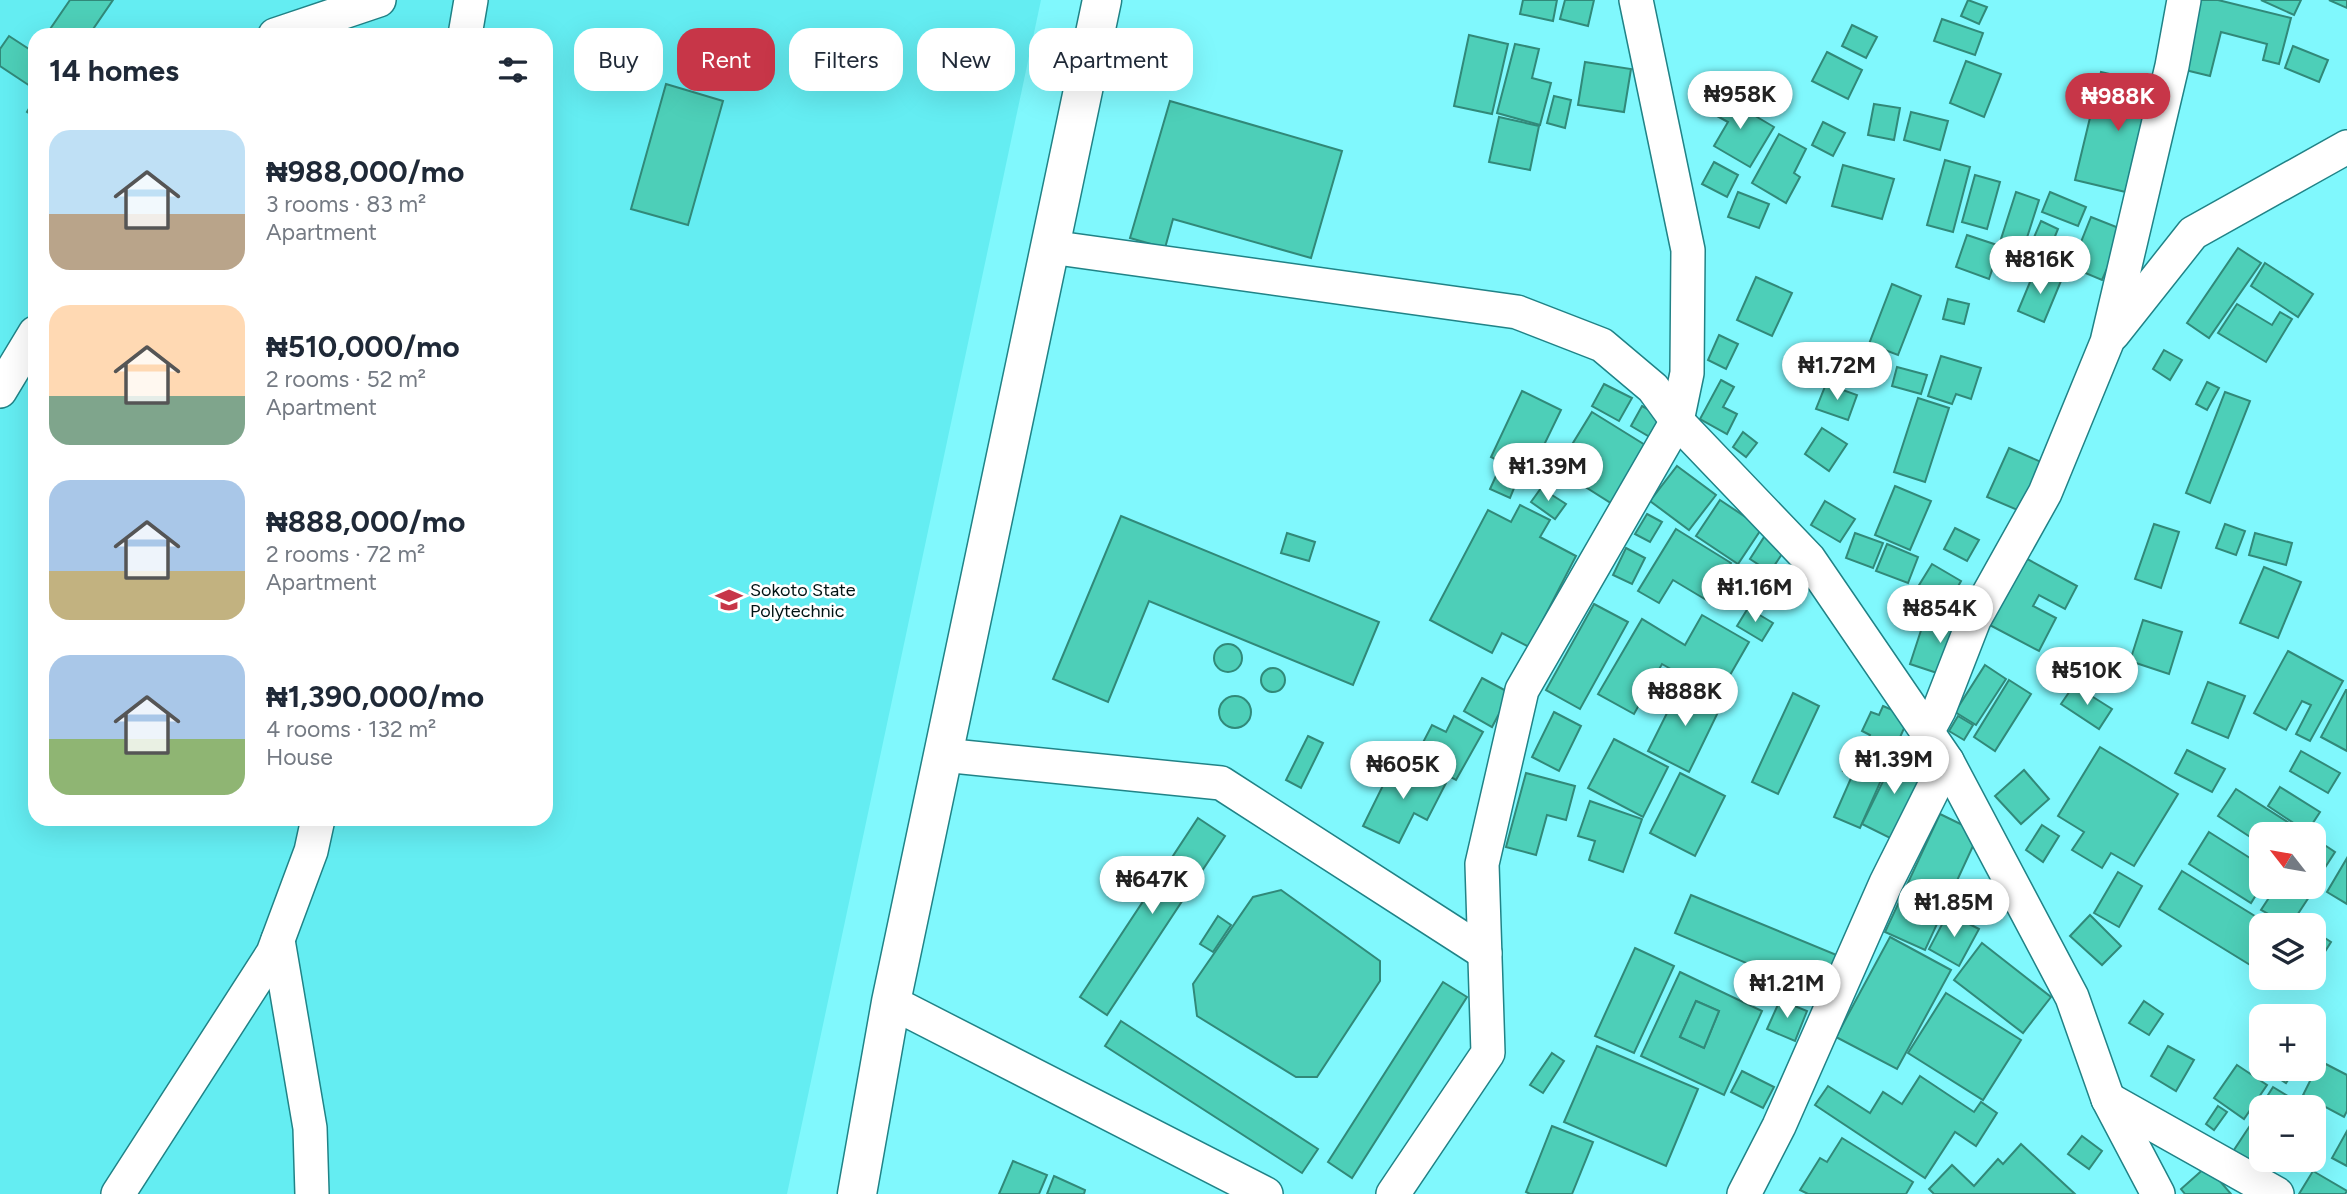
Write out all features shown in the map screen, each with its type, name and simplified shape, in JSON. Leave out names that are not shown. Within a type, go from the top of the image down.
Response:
[{"type":"street","points":[[296,28],[379,0]]},
{"type":"street","points":[[466,28],[471,0]]},
{"type":"street","points":[[857,1194],[891,1002],[1102,0]]},
{"type":"street","points":[[1393,1194],[1488,1053],[1482,864],[1522,690],[1677,421],[1687,373],[1688,250],[1636,0]]},
{"type":"street","points":[[1927,732],[1939,710],[1974,620],[2045,494],[2107,342],[2172,66],[2184,0]]},
{"type":"street","points":[[2107,342],[2193,233],[2347,147]]},
{"type":"street","points":[[1051,247],[1517,312],[1602,345],[1653,388],[1677,421],[1809,559],[1947,761],[2072,997],[2108,1099],[2158,1194]]},
{"type":"street","points":[[0,391],[28,345]]},
{"type":"street","points":[[943,755],[1221,783],[1485,953]]},
{"type":"street","points":[[1744,1194],[1779,1126],[1886,883],[1947,761]]},
{"type":"street","points":[[118,1194],[244,1000],[278,940],[311,851],[316,826]]},
{"type":"street","points":[[278,940],[310,1128],[312,1194]]},
{"type":"street","points":[[891,1002],[1266,1194]]},
{"type":"street","points":[[2108,1099],[2277,1194]]},
{"type":"shaded area","name":"Sokoto State Polytechnic","points":[[0,0],[1041,0],[1035,28],[1029,28],[1029,56],[787,1194],[0,1194]]},
{"type":"building","points":[[70,0],[113,0],[94,28],[51,28]]},
{"type":"building","points":[[1523,0],[1557,0],[1553,21],[1520,14]]},
{"type":"building","points":[[1565,0],[1594,0],[1588,26],[1560,19]]},
{"type":"building","points":[[1968,0],[1987,7],[1979,24],[1961,16]]},
{"type":"building","points":[[2199,0],[2218,0],[2291,18],[2279,64],[2263,60],[2267,44],[2221,32],[2210,76],[2181,69]]},
{"type":"building","points":[[2261,0],[2301,0],[2294,15]]},
{"type":"building","points":[[2329,0],[2347,0],[2347,8]]},
{"type":"building","points":[[1942,19],[1983,33],[1975,55],[1934,41]]},
{"type":"building","points":[[1852,25],[1877,37],[1866,58],[1842,46]]},
{"type":"building","points":[[1469,35],[1508,44],[1492,114],[1454,106]]},
{"type":"building","points":[[9,36],[28,48],[28,85],[0,66],[0,49]]},
{"type":"building","points":[[1515,44],[1539,49],[1532,78],[1551,83],[1540,125],[1497,113]]},
{"type":"building","points":[[2293,46],[2328,60],[2319,82],[2285,68]]},
{"type":"building","points":[[1827,52],[1862,70],[1848,99],[1812,81]]},
{"type":"building","points":[[1966,61],[2001,74],[1984,117],[1950,103]]},
{"type":"building","points":[[1585,62],[1631,69],[1624,112],[1578,105]]},
{"type":"building","points":[[2101,72],[2161,86],[2134,194],[2075,180]]},
{"type":"building","points":[[666,84],[677,87],[677,91],[689,91],[723,101],[688,225],[631,209]]},
{"type":"building","points":[[1718,94],[1774,127],[1750,167],[1714,146],[1728,122],[1708,111]]},
{"type":"building","points":[[1554,96],[1571,100],[1565,128],[1547,123]]},
{"type":"building","points":[[1170,101],[1342,151],[1311,258],[1173,219],[1165,248],[1130,238]]},
{"type":"building","points":[[1874,104],[1900,108],[1894,140],[1868,135]]},
{"type":"building","points":[[1911,112],[1948,121],[1940,150],[1904,140]]},
{"type":"building","points":[[1499,117],[1539,126],[1530,170],[1489,162]]},
{"type":"building","points":[[1823,122],[1845,133],[1833,156],[1812,145]]},
{"type":"building","points":[[1779,134],[1806,149],[1794,173],[1800,177],[1786,203],[1752,183]]},
{"type":"building","points":[[1945,160],[1970,167],[1953,232],[1927,225]]},
{"type":"building","points":[[1714,162],[1738,175],[1727,197],[1702,184]]},
{"type":"building","points":[[1843,165],[1894,179],[1882,219],[1832,206]]},
{"type":"building","points":[[1975,175],[2000,182],[1987,229],[1962,222]]},
{"type":"building","points":[[1738,192],[1769,204],[1759,228],[1728,217]]},
{"type":"building","points":[[2016,192],[2039,200],[2024,247],[2001,239]]},
{"type":"building","points":[[2050,192],[2086,207],[2078,226],[2042,212]]},
{"type":"building","points":[[2091,217],[2124,230],[2102,280],[2071,267]]},
{"type":"building","points":[[2041,221],[2058,229],[2044,263],[2026,256]]},
{"type":"building","points":[[1967,235],[2000,246],[1989,279],[1956,267]]},
{"type":"building","points":[[2238,248],[2261,263],[2209,338],[2187,323]]},
{"type":"building","points":[[2265,263],[2313,294],[2298,317],[2251,286]]},
{"type":"building","points":[[2035,270],[2061,281],[2044,322],[2018,311]]},
{"type":"building","points":[[1756,277],[1792,293],[1772,336],[1737,320]]},
{"type":"building","points":[[1892,284],[1921,296],[1898,355],[1869,344]]},
{"type":"building","points":[[1948,299],[1969,304],[1964,324],[1943,319]]},
{"type":"building","points":[[2237,304],[2272,325],[2280,312],[2292,319],[2266,362],[2218,333]]},
{"type":"building","points":[[1719,335],[1738,344],[1726,369],[1708,360]]},
{"type":"building","points":[[2164,350],[2182,360],[2170,380],[2153,369]]},
{"type":"building","points":[[1941,356],[1981,368],[1971,399],[1956,394],[1952,404],[1928,396]]},
{"type":"building","points":[[1897,367],[1927,375],[1921,394],[1892,386]]},
{"type":"building","points":[[1721,380],[1734,387],[1723,407],[1737,414],[1727,434],[1700,419]]},
{"type":"building","points":[[2207,382],[2219,388],[2207,410],[2196,404]]},
{"type":"building","points":[[1604,384],[1632,398],[1619,421],[1592,406]]},
{"type":"building","points":[[1826,384],[1857,395],[1848,420],[1816,409]]},
{"type":"building","points":[[1522,391],[1561,410],[1529,476],[1491,457]]},
{"type":"building","points":[[2225,392],[2250,401],[2210,503],[2186,493]]},
{"type":"building","points":[[1918,398],[1949,408],[1925,482],[1894,472]]},
{"type":"building","points":[[1642,406],[1666,419],[1655,440],[1631,426]]},
{"type":"building","points":[[1592,412],[1650,448],[1614,505],[1557,469]]},
{"type":"building","points":[[1822,428],[1847,444],[1829,471],[1805,454]]},
{"type":"building","points":[[1743,432],[1757,443],[1746,457],[1733,447]]},
{"type":"building","points":[[2009,448],[2048,465],[2027,514],[1987,497]]},
{"type":"building","points":[[1677,466],[1716,495],[1689,530],[1650,501]]},
{"type":"building","points":[[1500,467],[1519,476],[1510,498],[1490,489]]},
{"type":"building","points":[[1895,486],[1931,501],[1910,550],[1875,535]]},
{"type":"building","points":[[1541,488],[1566,504],[1555,519],[1531,502]]},
{"type":"building","points":[[1720,500],[1762,528],[1738,564],[1696,536]]},
{"type":"building","points":[[1825,501],[1855,519],[1840,542],[1811,525]]},
{"type":"building","points":[[1520,505],[1550,520],[1540,537],[1576,556],[1529,647],[1502,633],[1492,653],[1430,620],[1488,510],[1511,522]]},
{"type":"building","points":[[1647,514],[1662,522],[1650,542],[1635,534]]},
{"type":"building","points":[[1121,516],[1379,622],[1353,685],[1149,601],[1108,702],[1053,679]]},
{"type":"building","points":[[2154,524],[2179,532],[2161,588],[2135,579]]},
{"type":"building","points":[[2225,524],[2245,531],[2236,555],[2216,548]]},
{"type":"building","points":[[1955,528],[1979,540],[1967,561],[1944,549]]},
{"type":"building","points":[[1676,529],[1731,563],[1708,601],[1673,580],[1659,603],[1638,591]]},
{"type":"building","points":[[1287,533],[1315,542],[1309,561],[1281,553]]},
{"type":"building","points":[[1855,533],[1883,543],[1873,568],[1846,558]]},
{"type":"building","points":[[2255,533],[2292,543],[2286,565],[2249,555]]},
{"type":"building","points":[[1766,534],[1786,548],[1770,572],[1750,559]]},
{"type":"building","points":[[1887,544],[1918,557],[1908,583],[1876,571]]},
{"type":"building","points":[[1626,548],[1645,558],[1632,584],[1613,575]]},
{"type":"building","points":[[2020,555],[2077,586],[2065,609],[2039,595],[2033,606],[2056,618],[2039,651],[1984,622]]},
{"type":"building","points":[[1932,564],[1961,581],[1946,608],[1916,590]]},
{"type":"building","points":[[2264,567],[2301,582],[2278,638],[2240,623]]},
{"type":"building","points":[[1759,574],[1775,583],[1770,594],[1753,584]]},
{"type":"building","points":[[1594,604],[1628,622],[1580,709],[1546,690]]},
{"type":"building","points":[[1748,608],[1773,623],[1762,641],[1737,626]]},
{"type":"building","points":[[1927,612],[1969,626],[1952,678],[1910,664]]},
{"type":"building","points":[[1702,615],[1749,642],[1718,696],[1662,664],[1634,714],[1598,694],[1642,619],[1685,645]]},
{"type":"building","points":[[2143,620],[2182,632],[2169,674],[2130,661]]},
{"type":"building","points":[[1228,644],[1238,648],[1242,658],[1238,668],[1228,672],[1218,668],[1214,658],[1218,648]]},
{"type":"building","points":[[2288,651],[2343,681],[2310,741],[2296,734],[2311,705],[2302,701],[2286,730],[2254,713]]},
{"type":"building","points":[[1985,665],[2006,679],[1976,725],[1955,712]]},
{"type":"building","points":[[1273,668],[1282,671],[1285,680],[1282,689],[1273,692],[1264,689],[1261,680],[1264,671]]},
{"type":"building","points":[[1482,678],[1510,693],[1492,727],[1464,711]]},
{"type":"building","points":[[2009,680],[2031,694],[1995,751],[1974,737]]},
{"type":"building","points":[[2208,682],[2245,696],[2228,738],[2192,723]]},
{"type":"building","points":[[1682,683],[1722,704],[1689,772],[1648,751]]},
{"type":"building","points":[[2074,685],[2112,709],[2099,729],[2061,704]]},
{"type":"building","points":[[2347,690],[2347,751],[2321,737]]},
{"type":"building","points":[[1793,693],[1819,706],[1778,794],[1752,782]]},
{"type":"building","points":[[1235,696],[1246,701],[1251,712],[1246,723],[1235,728],[1224,723],[1219,712],[1224,701]]},
{"type":"building","points":[[1883,706],[1909,717],[1860,828],[1834,817],[1852,776],[1843,771],[1849,756],[1859,760],[1870,735],[1862,731],[1871,712],[1879,715]]},
{"type":"building","points":[[1554,712],[1581,726],[1559,771],[1532,757]]},
{"type":"building","points":[[1454,716],[1483,732],[1456,780],[1415,758],[1432,725],[1446,732]]},
{"type":"building","points":[[1958,716],[1973,725],[1964,740],[1949,731]]},
{"type":"building","points":[[1308,736],[1323,743],[1301,788],[1286,780]]},
{"type":"building","points":[[1614,739],[1668,767],[1643,817],[1588,788]]},
{"type":"building","points":[[2100,747],[2178,794],[2134,866],[2111,853],[2102,868],[2072,850],[2084,832],[2058,816]]},
{"type":"building","points":[[2187,750],[2225,769],[2212,792],[2175,773]]},
{"type":"building","points":[[2301,751],[2340,773],[2328,793],[2290,771]]},
{"type":"building","points":[[1897,753],[1927,767],[1892,839],[1862,824]]},
{"type":"building","points":[[1396,759],[1446,783],[1427,820],[1414,813],[1399,843],[1363,826]]},
{"type":"building","points":[[2024,770],[2049,799],[2021,824],[1995,796]]},
{"type":"building","points":[[1526,773],[1575,786],[1566,820],[1547,815],[1536,855],[1506,847]]},
{"type":"building","points":[[1680,773],[1725,796],[1695,856],[1650,833]]},
{"type":"building","points":[[2280,787],[2320,812],[2314,822],[2292,822],[2268,806]]},
{"type":"building","points":[[2236,789],[2288,822],[2249,822],[2249,836],[2218,816]]},
{"type":"building","points":[[1590,801],[1642,819],[1623,872],[1589,860],[1595,841],[1578,836]]},
{"type":"building","points":[[1940,814],[1979,833],[1925,950],[1885,932]]},
{"type":"building","points":[[1198,818],[1225,836],[1107,1015],[1080,997]]},
{"type":"building","points":[[2042,825],[2059,836],[2043,862],[2026,850]]},
{"type":"building","points":[[2209,832],[2249,857],[2249,900],[2253,900],[2251,903],[2189,864]]},
{"type":"building","points":[[2326,846],[2335,852],[2326,866]]},
{"type":"building","points":[[2347,858],[2347,904],[2327,892]]},
{"type":"building","points":[[2182,871],[2250,913],[2249,964],[2159,909]]},
{"type":"building","points":[[2118,872],[2142,886],[2119,927],[2094,913]]},
{"type":"building","points":[[1281,890],[1380,961],[1380,981],[1317,1077],[1296,1077],[1197,1016],[1193,984],[1253,897]]},
{"type":"building","points":[[1691,895],[1839,956],[1822,995],[1675,933]]},
{"type":"building","points":[[2268,900],[2307,900],[2299,913],[2266,913],[2261,910]]},
{"type":"building","points":[[1948,913],[1979,929],[1959,966],[1929,949]]},
{"type":"building","points":[[2090,915],[2121,946],[2102,965],[2070,936]]},
{"type":"building","points":[[1218,916],[1231,925],[1213,952],[1200,944]]},
{"type":"building","points":[[1890,937],[1951,970],[1897,1069],[1836,1037]]},
{"type":"building","points":[[1982,943],[2051,997],[2023,1033],[1954,980]]},
{"type":"building","points":[[1635,948],[1674,966],[1634,1053],[1595,1036]]},
{"type":"building","points":[[1680,972],[1762,1011],[1724,1095],[1641,1056]],"holes":[[[1696,1001],[1719,1011],[1704,1048],[1680,1037]]]},
{"type":"building","points":[[1443,982],[1467,997],[1352,1178],[1328,1162]]},
{"type":"building","points":[[1946,993],[2021,1040],[1983,1100],[1908,1053]]},
{"type":"building","points":[[1780,1000],[1807,1011],[1795,1041],[1767,1029]]},
{"type":"building","points":[[1696,1001],[1719,1011],[1704,1048],[1680,1037]]},
{"type":"building","points":[[2144,1001],[2163,1014],[2149,1035],[2129,1023]]},
{"type":"building","points":[[1121,1021],[1318,1149],[1302,1173],[1105,1046]]},
{"type":"building","points":[[1597,1046],[1698,1089],[1666,1166],[1564,1122]]},
{"type":"building","points":[[2168,1046],[2194,1060],[2176,1091],[2151,1076]]},
{"type":"building","points":[[1552,1053],[1564,1061],[1543,1093],[1530,1085]]},
{"type":"building","points":[[2326,1064],[2347,1075],[2347,1111],[2344,1117],[2326,1107],[2326,1095],[2303,1095],[2310,1081],[2326,1081]]},
{"type":"building","points":[[2237,1065],[2249,1073],[2249,1081],[2261,1081],[2267,1085],[2260,1095],[2249,1095],[2249,1112],[2244,1119],[2214,1098]]},
{"type":"building","points":[[1742,1071],[1774,1087],[1763,1108],[1731,1092]]},
{"type":"building","points":[[1920,1076],[1974,1112],[1981,1102],[1997,1113],[1976,1146],[1955,1132],[1925,1178],[1815,1105],[1828,1086],[1870,1113],[1883,1092],[1902,1104]]},
{"type":"building","points":[[2273,1087],[2286,1095],[2268,1095]]},
{"type":"building","points":[[2218,1106],[2227,1112],[2214,1130],[2206,1124]]},
{"type":"building","points":[[1552,1126],[1593,1142],[1572,1194],[1530,1194],[1526,1192]]},
{"type":"building","points":[[2249,1127],[2249,1169],[2230,1156]]},
{"type":"building","points":[[2347,1131],[2347,1166],[2332,1158]]},
{"type":"building","points":[[2082,1136],[2102,1151],[2089,1169],[2068,1154]]},
{"type":"building","points":[[1842,1138],[1913,1182],[1906,1194],[1808,1194],[1800,1190],[1820,1158],[1827,1162]]},
{"type":"building","points":[[2021,1144],[2075,1194],[1934,1194],[1929,1189],[1952,1165],[1974,1186],[1998,1159],[2003,1164]]},
{"type":"building","points":[[1013,1161],[1047,1175],[1039,1194],[999,1194]]},
{"type":"building","points":[[2207,1166],[2231,1194],[2185,1194],[2181,1189]]},
{"type":"building","points":[[2312,1172],[2347,1191],[2345,1194],[2299,1194]]},
{"type":"building","points":[[1054,1176],[1085,1190],[1084,1194],[1047,1194]]},
{"type":"place","name":"Sokoto State Polytechnic","points":[[729,600]]}]
